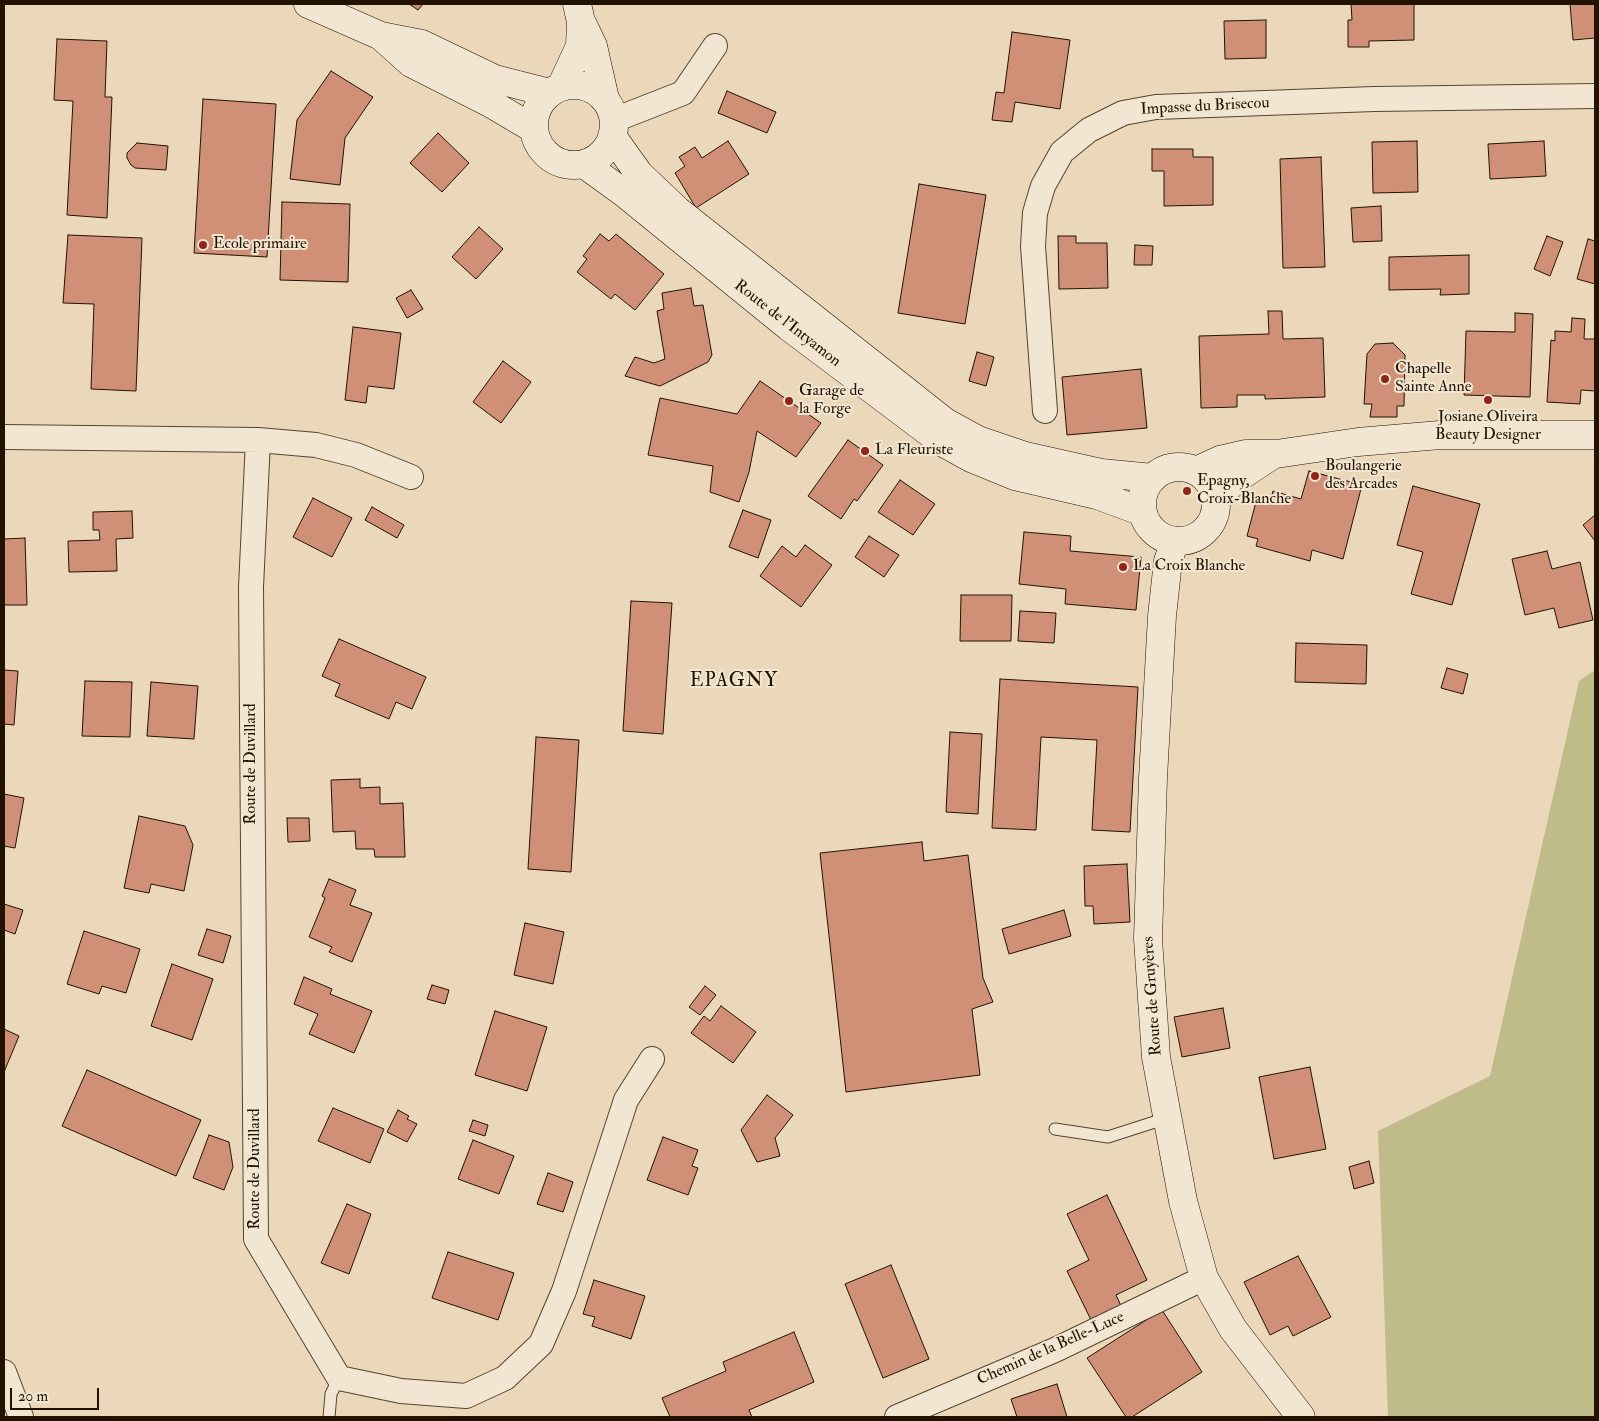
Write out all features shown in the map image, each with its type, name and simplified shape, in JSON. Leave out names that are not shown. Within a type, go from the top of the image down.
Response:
[{"type":"main road","points":[[308,4],[381,36],[422,44],[495,79],[556,90],[584,86],[610,118]]},
{"type":"main road","points":[[579,13],[593,46],[610,118],[604,152],[584,164],[564,164],[551,158],[540,148],[534,129],[537,109],[556,90],[579,51],[579,13]]},
{"type":"main road","points":[[381,36],[411,62],[490,103],[534,129]]},
{"type":"main road","name":"Route de l'Intyamon","points":[[610,118],[636,170],[678,211],[945,422],[978,440],[1025,456],[1101,473],[1153,478]]},
{"type":"main road","name":"Route de l'Intyamon","points":[[584,164],[624,193],[789,327],[942,442],[971,458],[1015,476],[1097,495],[1144,512]]},
{"type":"main road","points":[[1196,471],[1220,460],[1246,454],[1276,454],[1358,442],[1440,436],[1595,435]]},
{"type":"main road","points":[[1215,498],[1242,475],[1276,454]]},
{"type":"main road","points":[[1174,468],[1196,471],[1207,479],[1215,498],[1215,513],[1203,532],[1190,539],[1175,540],[1166,538],[1152,528],[1144,512],[1144,494],[1153,478],[1166,470],[1174,468]]},
{"type":"main road","name":"Route de Gruyères","points":[[1175,540],[1168,560],[1162,616],[1148,938],[1156,1057],[1183,1201],[1204,1278],[1233,1328],[1301,1417]]},
{"type":"street","points":[[610,118],[683,93],[715,46]]},
{"type":"street","name":"Impasse du Brisecou","points":[[1045,411],[1033,246],[1035,213],[1043,186],[1062,152],[1089,130],[1123,113],[1156,107],[1374,99],[1595,96]]},
{"type":"street","points":[[4,437],[258,440],[316,445],[356,455],[411,477]]},
{"type":"street","name":"Route de Duvillard","points":[[258,440],[251,587],[256,1239],[339,1378]]},
{"type":"street","points":[[339,1378],[401,1392],[466,1396],[506,1378],[541,1344],[564,1291],[626,1100],[652,1059]]},
{"type":"street","name":"Chemin de la Belle-Luce","points":[[908,1415],[1055,1350],[1204,1278]]},
{"type":"street","points":[[4,1372],[21,1417]]},
{"type":"lane","points":[[1055,1129],[1108,1137],[1167,1118]]},
{"type":"lane","points":[[329,1417],[331,1394],[339,1378]]},
{"type":"shaded area","points":[[1595,670],[1595,1417],[1388,1417],[1378,1131],[1490,1076],[1579,681]]},
{"type":"building","points":[[409,4],[423,4],[418,10]]},
{"type":"building","points":[[1351,4],[1414,4],[1414,40],[1369,41],[1369,47],[1348,47],[1348,20],[1352,20]]},
{"type":"building","points":[[1570,4],[1595,4],[1595,38],[1573,40]]},
{"type":"building","points":[[1266,20],[1266,58],[1225,59],[1224,21]]},
{"type":"building","points":[[1012,32],[1070,40],[1060,109],[1015,102],[1012,122],[992,120],[996,92],[1004,93]]},
{"type":"building","points":[[57,39],[107,41],[105,97],[112,97],[107,218],[67,215],[73,101],[54,100]]},
{"type":"building","points":[[331,71],[373,97],[345,138],[340,185],[290,179],[297,120]]},
{"type":"building","points":[[727,91],[776,112],[767,133],[718,113]]},
{"type":"building","points":[[203,99],[276,104],[267,257],[194,253]]},
{"type":"building","points":[[438,133],[469,163],[442,192],[410,163]]},
{"type":"building","points":[[728,141],[749,174],[696,208],[675,173],[685,166],[679,157],[695,147],[702,158]]},
{"type":"building","points":[[1417,141],[1418,192],[1373,193],[1372,142]]},
{"type":"building","points":[[1544,141],[1546,176],[1490,179],[1488,144]]},
{"type":"building","points":[[137,143],[168,146],[166,170],[135,168],[131,165],[127,158],[127,153]]},
{"type":"building","points":[[1152,149],[1193,149],[1193,157],[1213,157],[1213,205],[1164,206],[1164,171],[1152,171]]},
{"type":"building","points":[[1321,157],[1325,267],[1283,268],[1280,159]]},
{"type":"building","points":[[919,184],[986,195],[965,324],[898,313]]},
{"type":"building","points":[[282,202],[350,204],[348,282],[280,280]]},
{"type":"building","points":[[1381,206],[1382,241],[1353,242],[1351,208]]},
{"type":"building","points":[[479,227],[503,249],[476,279],[452,257]]},
{"type":"building","points":[[600,234],[609,241],[616,234],[664,274],[635,310],[615,294],[611,299],[577,272],[587,259],[583,256]]},
{"type":"building","points":[[68,235],[142,238],[136,391],[91,389],[94,304],[63,303]]},
{"type":"building","points":[[1058,236],[1076,236],[1076,243],[1107,243],[1108,288],[1059,289]]},
{"type":"building","points":[[1547,236],[1563,242],[1550,276],[1534,269]]},
{"type":"building","points":[[1588,239],[1595,241],[1595,284],[1577,279]]},
{"type":"building","points":[[1135,245],[1153,246],[1152,265],[1134,265]]},
{"type":"building","points":[[1469,255],[1469,294],[1440,295],[1441,289],[1389,290],[1389,257]]},
{"type":"building","points":[[691,288],[694,306],[703,305],[712,355],[708,362],[660,386],[625,376],[635,357],[654,363],[665,359],[657,311],[664,309],[662,293]]},
{"type":"building","points":[[411,290],[423,309],[407,318],[396,298]]},
{"type":"building","points":[[1268,311],[1282,311],[1283,339],[1323,338],[1325,397],[1265,399],[1265,395],[1237,395],[1237,407],[1201,408],[1199,336],[1269,334]]},
{"type":"building","points":[[1515,313],[1533,314],[1530,397],[1464,395],[1466,331],[1515,332]]},
{"type":"building","points":[[1572,318],[1585,319],[1584,339],[1595,339],[1595,391],[1581,390],[1580,404],[1547,402],[1551,340],[1555,341],[1555,331],[1571,332]]},
{"type":"building","points":[[353,327],[401,333],[394,389],[368,386],[366,403],[345,400]]},
{"type":"building","name":"Chapelle Sainte Anne","points":[[1393,343],[1405,355],[1404,406],[1397,406],[1397,417],[1370,417],[1372,404],[1364,404],[1367,354],[1375,344]]},
{"type":"building","points":[[977,352],[994,357],[986,386],[969,381]]},
{"type":"building","points":[[503,361],[531,382],[501,423],[473,402]]},
{"type":"building","points":[[1141,369],[1147,428],[1067,435],[1062,377]]},
{"type":"building","points":[[760,381],[821,423],[796,457],[757,431],[749,472],[739,502],[710,492],[713,466],[648,455],[660,398],[737,414]]},
{"type":"building","points":[[848,440],[883,465],[857,501],[854,499],[841,519],[808,496]]},
{"type":"building","points":[[1309,471],[1362,485],[1343,559],[1312,550],[1310,561],[1256,546],[1258,539],[1247,536],[1257,498],[1270,502],[1273,491],[1301,499]]},
{"type":"building","points":[[900,480],[935,504],[913,535],[878,512]]},
{"type":"building","points":[[1413,486],[1480,504],[1452,605],[1411,594],[1423,552],[1397,545]]},
{"type":"building","points":[[313,498],[352,518],[332,557],[293,537]]},
{"type":"building","points":[[372,507],[404,525],[397,538],[365,520]]},
{"type":"building","points":[[743,510],[771,520],[758,558],[729,547]]},
{"type":"building","points":[[132,511],[133,538],[116,539],[117,571],[69,572],[68,541],[100,540],[99,530],[93,530],[93,512]]},
{"type":"building","points":[[1595,515],[1595,541],[1583,525]]},
{"type":"building","points":[[1024,532],[1071,536],[1070,551],[1141,557],[1136,610],[1065,604],[1066,589],[1019,584]]},
{"type":"building","points":[[869,536],[899,555],[884,577],[855,557]]},
{"type":"building","points":[[25,538],[27,605],[4,605],[4,539]]},
{"type":"building","points":[[805,545],[832,565],[801,607],[760,576],[782,546],[796,557]]},
{"type":"building","points":[[1547,551],[1552,569],[1580,562],[1593,620],[1559,628],[1554,608],[1525,615],[1512,559]]},
{"type":"building","points":[[961,595],[1012,595],[1011,641],[960,641]]},
{"type":"building","points":[[631,601],[672,603],[663,734],[623,731]]},
{"type":"building","points":[[1020,611],[1056,613],[1054,643],[1018,641]]},
{"type":"building","points":[[339,639],[426,677],[412,709],[396,702],[389,719],[335,696],[340,684],[322,676]]},
{"type":"building","points":[[1296,643],[1367,645],[1366,684],[1295,682]]},
{"type":"building","points":[[1447,668],[1468,674],[1463,694],[1441,688]]},
{"type":"building","points":[[4,670],[18,671],[14,725],[4,724]]},
{"type":"building","points":[[1000,679],[1138,687],[1130,832],[1092,830],[1097,740],[1041,737],[1036,830],[992,828]]},
{"type":"building","points":[[85,681],[132,682],[130,737],[82,736]]},
{"type":"building","points":[[151,682],[198,686],[194,739],[147,736]]},
{"type":"building","points":[[950,732],[982,734],[978,814],[946,812]]},
{"type":"building","points":[[536,737],[579,740],[571,872],[528,869]]},
{"type":"building","points":[[360,779],[360,788],[380,787],[380,804],[403,803],[405,857],[375,857],[374,849],[356,849],[355,831],[333,832],[331,780]]},
{"type":"building","points":[[4,794],[24,798],[15,848],[4,846]]},
{"type":"building","points":[[139,816],[185,826],[193,845],[184,891],[151,884],[149,893],[124,888]]},
{"type":"building","points":[[287,818],[309,818],[310,841],[288,842]]},
{"type":"building","points":[[922,842],[924,861],[968,855],[983,978],[993,1002],[972,1009],[980,1075],[846,1092],[820,853]]},
{"type":"building","points":[[1127,864],[1130,922],[1094,924],[1093,906],[1085,906],[1084,866]]},
{"type":"building","points":[[329,879],[356,890],[350,905],[372,913],[352,962],[329,952],[332,947],[309,937],[325,898],[322,896]]},
{"type":"building","points":[[4,904],[23,910],[15,934],[4,930]]},
{"type":"building","points":[[1064,910],[1071,936],[1009,954],[1002,929]]},
{"type":"building","points":[[525,923],[564,932],[553,984],[514,975]]},
{"type":"building","points":[[207,929],[231,936],[223,963],[198,955]]},
{"type":"building","points":[[84,931],[140,949],[126,993],[102,986],[99,994],[67,984]]},
{"type":"building","points":[[172,964],[213,979],[192,1040],[151,1026]]},
{"type":"building","points":[[304,977],[332,989],[330,994],[372,1011],[354,1053],[309,1034],[318,1014],[294,1004]]},
{"type":"building","points":[[432,985],[449,990],[445,1004],[427,999]]},
{"type":"building","points":[[705,986],[716,995],[700,1015],[689,1007]]},
{"type":"building","points":[[721,1006],[756,1032],[733,1063],[691,1033],[704,1016],[710,1021]]},
{"type":"building","points":[[1223,1008],[1230,1048],[1182,1057],[1174,1017]]},
{"type":"building","points":[[495,1011],[547,1027],[527,1091],[475,1075]]},
{"type":"building","points":[[4,1029],[19,1036],[4,1072]]},
{"type":"building","points":[[1310,1067],[1326,1149],[1274,1159],[1259,1077]]},
{"type":"building","points":[[87,1070],[201,1120],[176,1176],[62,1126]]},
{"type":"building","points":[[767,1095],[793,1115],[775,1138],[780,1156],[757,1162],[741,1130]]},
{"type":"building","points":[[333,1108],[384,1129],[370,1163],[318,1141]]},
{"type":"building","points":[[398,1110],[409,1116],[407,1119],[417,1124],[407,1142],[387,1132]]},
{"type":"building","points":[[473,1120],[488,1125],[485,1136],[469,1131]]},
{"type":"building","points":[[209,1135],[229,1142],[233,1167],[224,1190],[193,1178]]},
{"type":"building","points":[[663,1137],[698,1150],[692,1166],[698,1168],[688,1195],[647,1180]]},
{"type":"building","points":[[473,1140],[514,1156],[499,1194],[458,1179]]},
{"type":"building","points":[[1369,1161],[1374,1183],[1354,1189],[1349,1167]]},
{"type":"building","points":[[548,1173],[573,1182],[563,1212],[537,1204]]},
{"type":"building","points":[[1107,1195],[1147,1280],[1116,1295],[1122,1308],[1092,1322],[1067,1271],[1089,1260],[1067,1214]]},
{"type":"building","points":[[347,1204],[371,1214],[349,1274],[321,1263]]},
{"type":"building","points":[[448,1252],[514,1273],[498,1320],[432,1298]]},
{"type":"building","points":[[1298,1256],[1331,1317],[1293,1336],[1288,1326],[1270,1335],[1244,1282]]},
{"type":"building","points":[[891,1265],[929,1359],[883,1378],[845,1284]]},
{"type":"building","points":[[594,1280],[645,1296],[631,1339],[592,1326],[595,1317],[583,1314]]},
{"type":"building","points":[[1162,1310],[1202,1372],[1132,1417],[1126,1417],[1087,1358]]},
{"type":"building","points":[[794,1332],[814,1382],[749,1410],[752,1417],[670,1417],[662,1398],[726,1371],[723,1362]]},
{"type":"building","points":[[1057,1384],[1067,1417],[1017,1417],[1011,1399]]},
{"type":"place","name":"Ecole primaire","points":[[203,245]]},
{"type":"place","name":"Chapelle Sainte Anne","points":[[1385,379]]},
{"type":"place","name":"Josiane Oliveira Beauty Designer","points":[[1488,400]]},
{"type":"place","name":"Garage de la Forge","points":[[789,401]]},
{"type":"place","name":"La Fleuriste","points":[[865,451]]},
{"type":"place","name":"Boulangerie des Arcades","points":[[1315,476]]},
{"type":"place","name":"Epagny, Croix-Blanche","points":[[1187,491]]},
{"type":"place","name":"La Croix Blanche","points":[[1123,567]]},
{"type":"district","name":"EPAGNY","points":[[734,682]]}]
